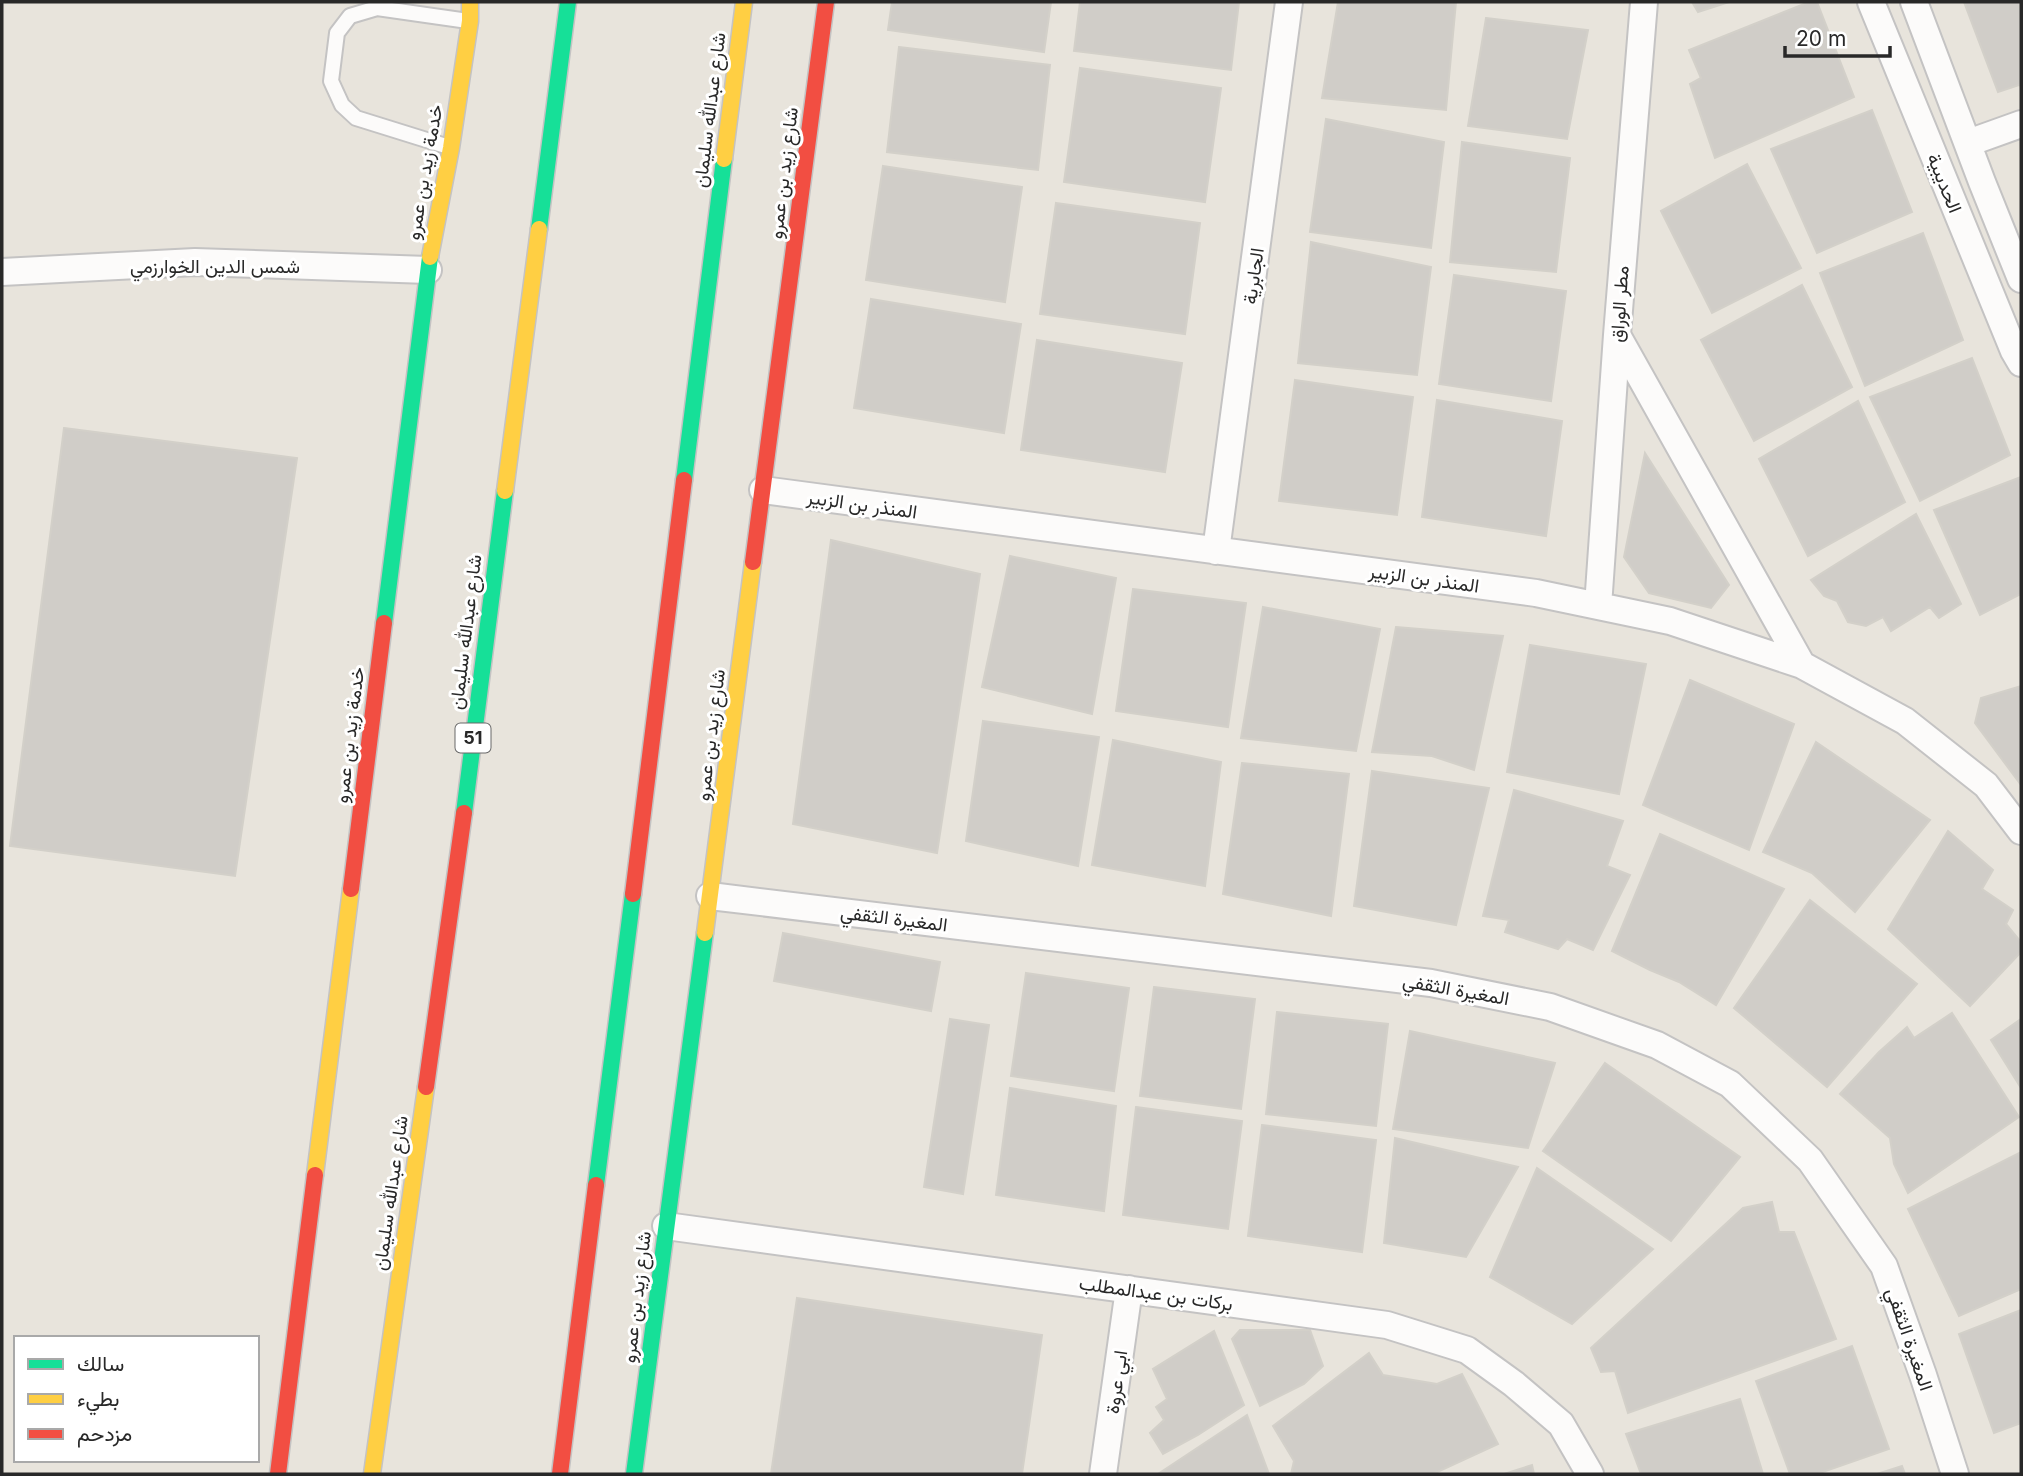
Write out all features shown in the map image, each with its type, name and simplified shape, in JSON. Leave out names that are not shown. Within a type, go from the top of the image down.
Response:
[{"type":"main road","name":"خدمة زيد بن عمرو","points":[[278,1474],[428,270],[451,148],[470,21],[470,2]]},
{"type":"main road","name":"شارع عبدالله سليمان","points":[[372,1474],[460,841],[568,2]]},
{"type":"main road","name":"شارع عبدالله سليمان","points":[[560,1474],[744,2]]},
{"type":"main road","name":"شارع زيد بن عمرو","points":[[634,1474],[826,2]]},
{"type":"street","name":"الجابرية","points":[[1216,551],[1289,2]]},
{"type":"street","name":"مطر الوراق","points":[[1598,606],[1644,2]]},
{"type":"street","name":"الحديبية","points":[[1871,2],[2021,363]]},
{"type":"street","name":"الحديبية","points":[[1914,2],[2021,279]]},
{"type":"street","points":[[1968,144],[2021,124]]},
{"type":"street","name":"شمس الدين الخوارزمي","points":[[2,272],[195,262],[428,270]]},
{"type":"street","points":[[1617,335],[1802,665]]},
{"type":"street","name":"المنذر بن الزبير","points":[[763,490],[1536,593],[1670,621],[1802,665],[1905,721],[1986,785],[2021,831]]},
{"type":"street","name":"المغيرة الثقفي","points":[[710,896],[1432,983],[1550,1007],[1657,1045],[1730,1084],[1810,1160],[1884,1265],[1955,1474]]},
{"type":"street","name":"بركات بن عبدالمطلب","points":[[666,1226],[1387,1325],[1467,1350],[1514,1384],[1561,1424],[1590,1474]]},
{"type":"street","name":"ابي عروة","points":[[1103,1474],[1129,1289]]},
{"type":"lane","points":[[451,148],[356,118],[342,105],[331,81],[337,33],[350,16],[377,8],[470,21]]},
{"type":"building","points":[[892,2],[1051,2],[1044,52],[888,30]]},
{"type":"building","points":[[1080,2],[1239,2],[1231,70],[1074,51]]},
{"type":"building","points":[[1338,2],[1456,2],[1446,110],[1322,98]]},
{"type":"building","points":[[1692,2],[1729,2],[1698,12]]},
{"type":"building","points":[[1809,2],[1817,2],[1854,97],[1715,158],[1690,84],[1701,78],[1689,50]]},
{"type":"building","points":[[1964,2],[2021,2],[2021,86],[1998,92]]},
{"type":"building","points":[[1486,18],[1588,30],[1567,139],[1468,126]]},
{"type":"building","points":[[899,47],[1050,65],[1038,170],[887,152]]},
{"type":"building","points":[[1080,68],[1221,88],[1205,202],[1064,182]]},
{"type":"building","points":[[1872,110],[1912,212],[1817,253],[1771,149]]},
{"type":"building","points":[[1326,119],[1444,142],[1431,248],[1310,232]]},
{"type":"building","points":[[1462,142],[1570,158],[1556,272],[1450,262]]},
{"type":"building","points":[[1747,164],[1801,268],[1712,313],[1661,211]]},
{"type":"building","points":[[883,166],[1022,187],[1005,302],[866,280]]},
{"type":"building","points":[[1056,203],[1200,223],[1185,334],[1040,314]]},
{"type":"building","points":[[1923,233],[1963,340],[1865,386],[1820,273]]},
{"type":"building","points":[[1311,242],[1431,267],[1417,375],[1298,363]]},
{"type":"building","points":[[1454,275],[1566,291],[1551,401],[1439,384]]},
{"type":"building","points":[[1802,285],[1852,387],[1754,441],[1701,340]]},
{"type":"building","points":[[871,299],[1021,324],[1004,433],[854,408]]},
{"type":"building","points":[[1037,340],[1182,363],[1165,472],[1021,450]]},
{"type":"building","points":[[1972,358],[2010,455],[1920,501],[1870,397]]},
{"type":"building","points":[[1295,380],[1413,397],[1397,515],[1279,501]]},
{"type":"building","points":[[1437,400],[1562,421],[1546,536],[1422,517]]},
{"type":"building","points":[[1858,401],[1905,502],[1808,556],[1759,459]]},
{"type":"building","points":[[64,428],[297,458],[235,876],[10,846]]},
{"type":"building","points":[[1645,453],[1729,585],[1711,608],[1649,593],[1624,557]]},
{"type":"building","points":[[2021,477],[2021,594],[1980,615],[1934,510]]},
{"type":"building","points":[[1916,514],[1961,604],[1939,618],[1930,607],[1891,631],[1883,617],[1866,626],[1848,622],[1837,601],[1824,596],[1811,580]]},
{"type":"building","points":[[831,540],[980,574],[937,853],[793,824]]},
{"type":"building","points":[[1010,556],[1116,578],[1092,714],[982,687]]},
{"type":"building","points":[[1133,589],[1246,603],[1228,727],[1116,711]]},
{"type":"building","points":[[1263,607],[1380,629],[1356,751],[1241,738]]},
{"type":"building","points":[[1396,627],[1503,636],[1474,770],[1432,756],[1372,752]]},
{"type":"building","points":[[1530,645],[1646,664],[1619,794],[1507,772]]},
{"type":"building","points":[[1690,680],[1794,724],[1749,850],[1643,805]]},
{"type":"building","points":[[2021,686],[2021,785],[1975,723],[1981,698]]},
{"type":"building","points":[[983,721],[1099,737],[1078,866],[966,841]]},
{"type":"building","points":[[1113,740],[1221,762],[1205,886],[1092,865]]},
{"type":"building","points":[[1816,742],[1930,820],[1855,912],[1812,873],[1763,852]]},
{"type":"building","points":[[1242,763],[1349,774],[1331,916],[1223,894]]},
{"type":"building","points":[[1372,771],[1489,788],[1456,925],[1354,906]]},
{"type":"building","points":[[1514,790],[1623,821],[1607,866],[1630,875],[1593,950],[1567,939],[1558,949],[1505,932],[1509,920],[1483,916]]},
{"type":"building","points":[[1948,831],[1993,870],[1982,889],[2013,910],[2006,924],[2021,942],[2021,952],[1970,1006],[1888,929]]},
{"type":"building","points":[[1660,834],[1784,889],[1716,1005],[1679,982],[1612,951]]},
{"type":"building","points":[[1810,900],[1917,984],[1827,1087],[1734,1008]]},
{"type":"building","points":[[783,933],[940,962],[931,1011],[774,981]]},
{"type":"building","points":[[1026,973],[1129,988],[1114,1091],[1011,1076]]},
{"type":"building","points":[[1154,987],[1255,999],[1241,1109],[1140,1096]]},
{"type":"building","points":[[1277,1012],[1388,1024],[1376,1126],[1266,1114]]},
{"type":"building","points":[[1952,1013],[2019,1117],[1908,1193],[1894,1164],[1890,1138],[1840,1094],[1879,1052],[1907,1027],[1914,1038]]},
{"type":"building","points":[[950,1019],[989,1025],[963,1194],[924,1187]]},
{"type":"building","points":[[2021,1019],[2021,1088],[1991,1040]]},
{"type":"building","points":[[1410,1031],[1555,1063],[1528,1148],[1393,1129]]},
{"type":"building","points":[[1605,1063],[1740,1157],[1671,1241],[1543,1151]]},
{"type":"building","points":[[1010,1088],[1116,1106],[1104,1211],[996,1195]]},
{"type":"building","points":[[1136,1107],[1242,1121],[1228,1229],[1123,1215]]},
{"type":"building","points":[[1262,1125],[1376,1140],[1362,1252],[1248,1236]]},
{"type":"building","points":[[1395,1138],[1518,1167],[1466,1257],[1384,1243]]},
{"type":"building","points":[[2021,1152],[2021,1289],[1959,1316],[1908,1209]]},
{"type":"building","points":[[1537,1168],[1653,1249],[1572,1324],[1490,1277]]},
{"type":"building","points":[[1772,1202],[1779,1232],[1794,1232],[1836,1339],[1628,1413],[1615,1371],[1601,1372],[1591,1348],[1743,1208]]},
{"type":"building","points":[[797,1298],[1042,1335],[1022,1474],[771,1474]]},
{"type":"building","points":[[2021,1310],[2021,1423],[1994,1433],[1959,1334]]},
{"type":"building","points":[[1240,1330],[1310,1330],[1323,1366],[1304,1384],[1260,1406],[1232,1339]]},
{"type":"building","points":[[1214,1331],[1244,1405],[1163,1454],[1150,1433],[1164,1420],[1156,1407],[1167,1399],[1153,1369]]},
{"type":"building","points":[[1852,1346],[1889,1449],[1817,1474],[1790,1474],[1756,1381]]},
{"type":"building","points":[[1369,1353],[1383,1375],[1437,1384],[1462,1374],[1498,1444],[1433,1474],[1291,1474],[1294,1461],[1273,1426]]},
{"type":"building","points":[[1740,1399],[1763,1474],[1641,1474],[1626,1434]]},
{"type":"building","points":[[1247,1415],[1269,1474],[1158,1474]]},
{"type":"building","points":[[1532,1465],[1534,1474],[1504,1474]]},
{"type":"building","points":[[1902,1466],[1905,1474],[1877,1474]]},
{"type":"traffic: fast","points":[[539,229],[568,2]]},
{"type":"traffic: fast","points":[[684,480],[724,159]]},
{"type":"traffic: fast","points":[[384,623],[430,257]]},
{"type":"traffic: fast","points":[[464,813],[505,491]]},
{"type":"traffic: fast","points":[[596,1185],[633,894]]},
{"type":"traffic: fast","points":[[634,1474],[705,933]]},
{"type":"traffic: slow","points":[[430,257],[451,148],[470,21],[470,2]]},
{"type":"traffic: slow","points":[[724,159],[744,2]]},
{"type":"traffic: slow","points":[[505,491],[539,229]]},
{"type":"traffic: slow","points":[[705,933],[753,562]]},
{"type":"traffic: slow","points":[[315,1175],[351,889]]},
{"type":"traffic: slow","points":[[372,1474],[426,1087]]},
{"type":"traffic: jam","points":[[753,562],[826,2]]},
{"type":"traffic: jam","points":[[633,894],[684,480]]},
{"type":"traffic: jam","points":[[351,889],[384,623]]},
{"type":"traffic: jam","points":[[426,1087],[464,813]]},
{"type":"traffic: jam","points":[[278,1474],[315,1175]]},
{"type":"traffic: jam","points":[[560,1474],[596,1185]]}]
